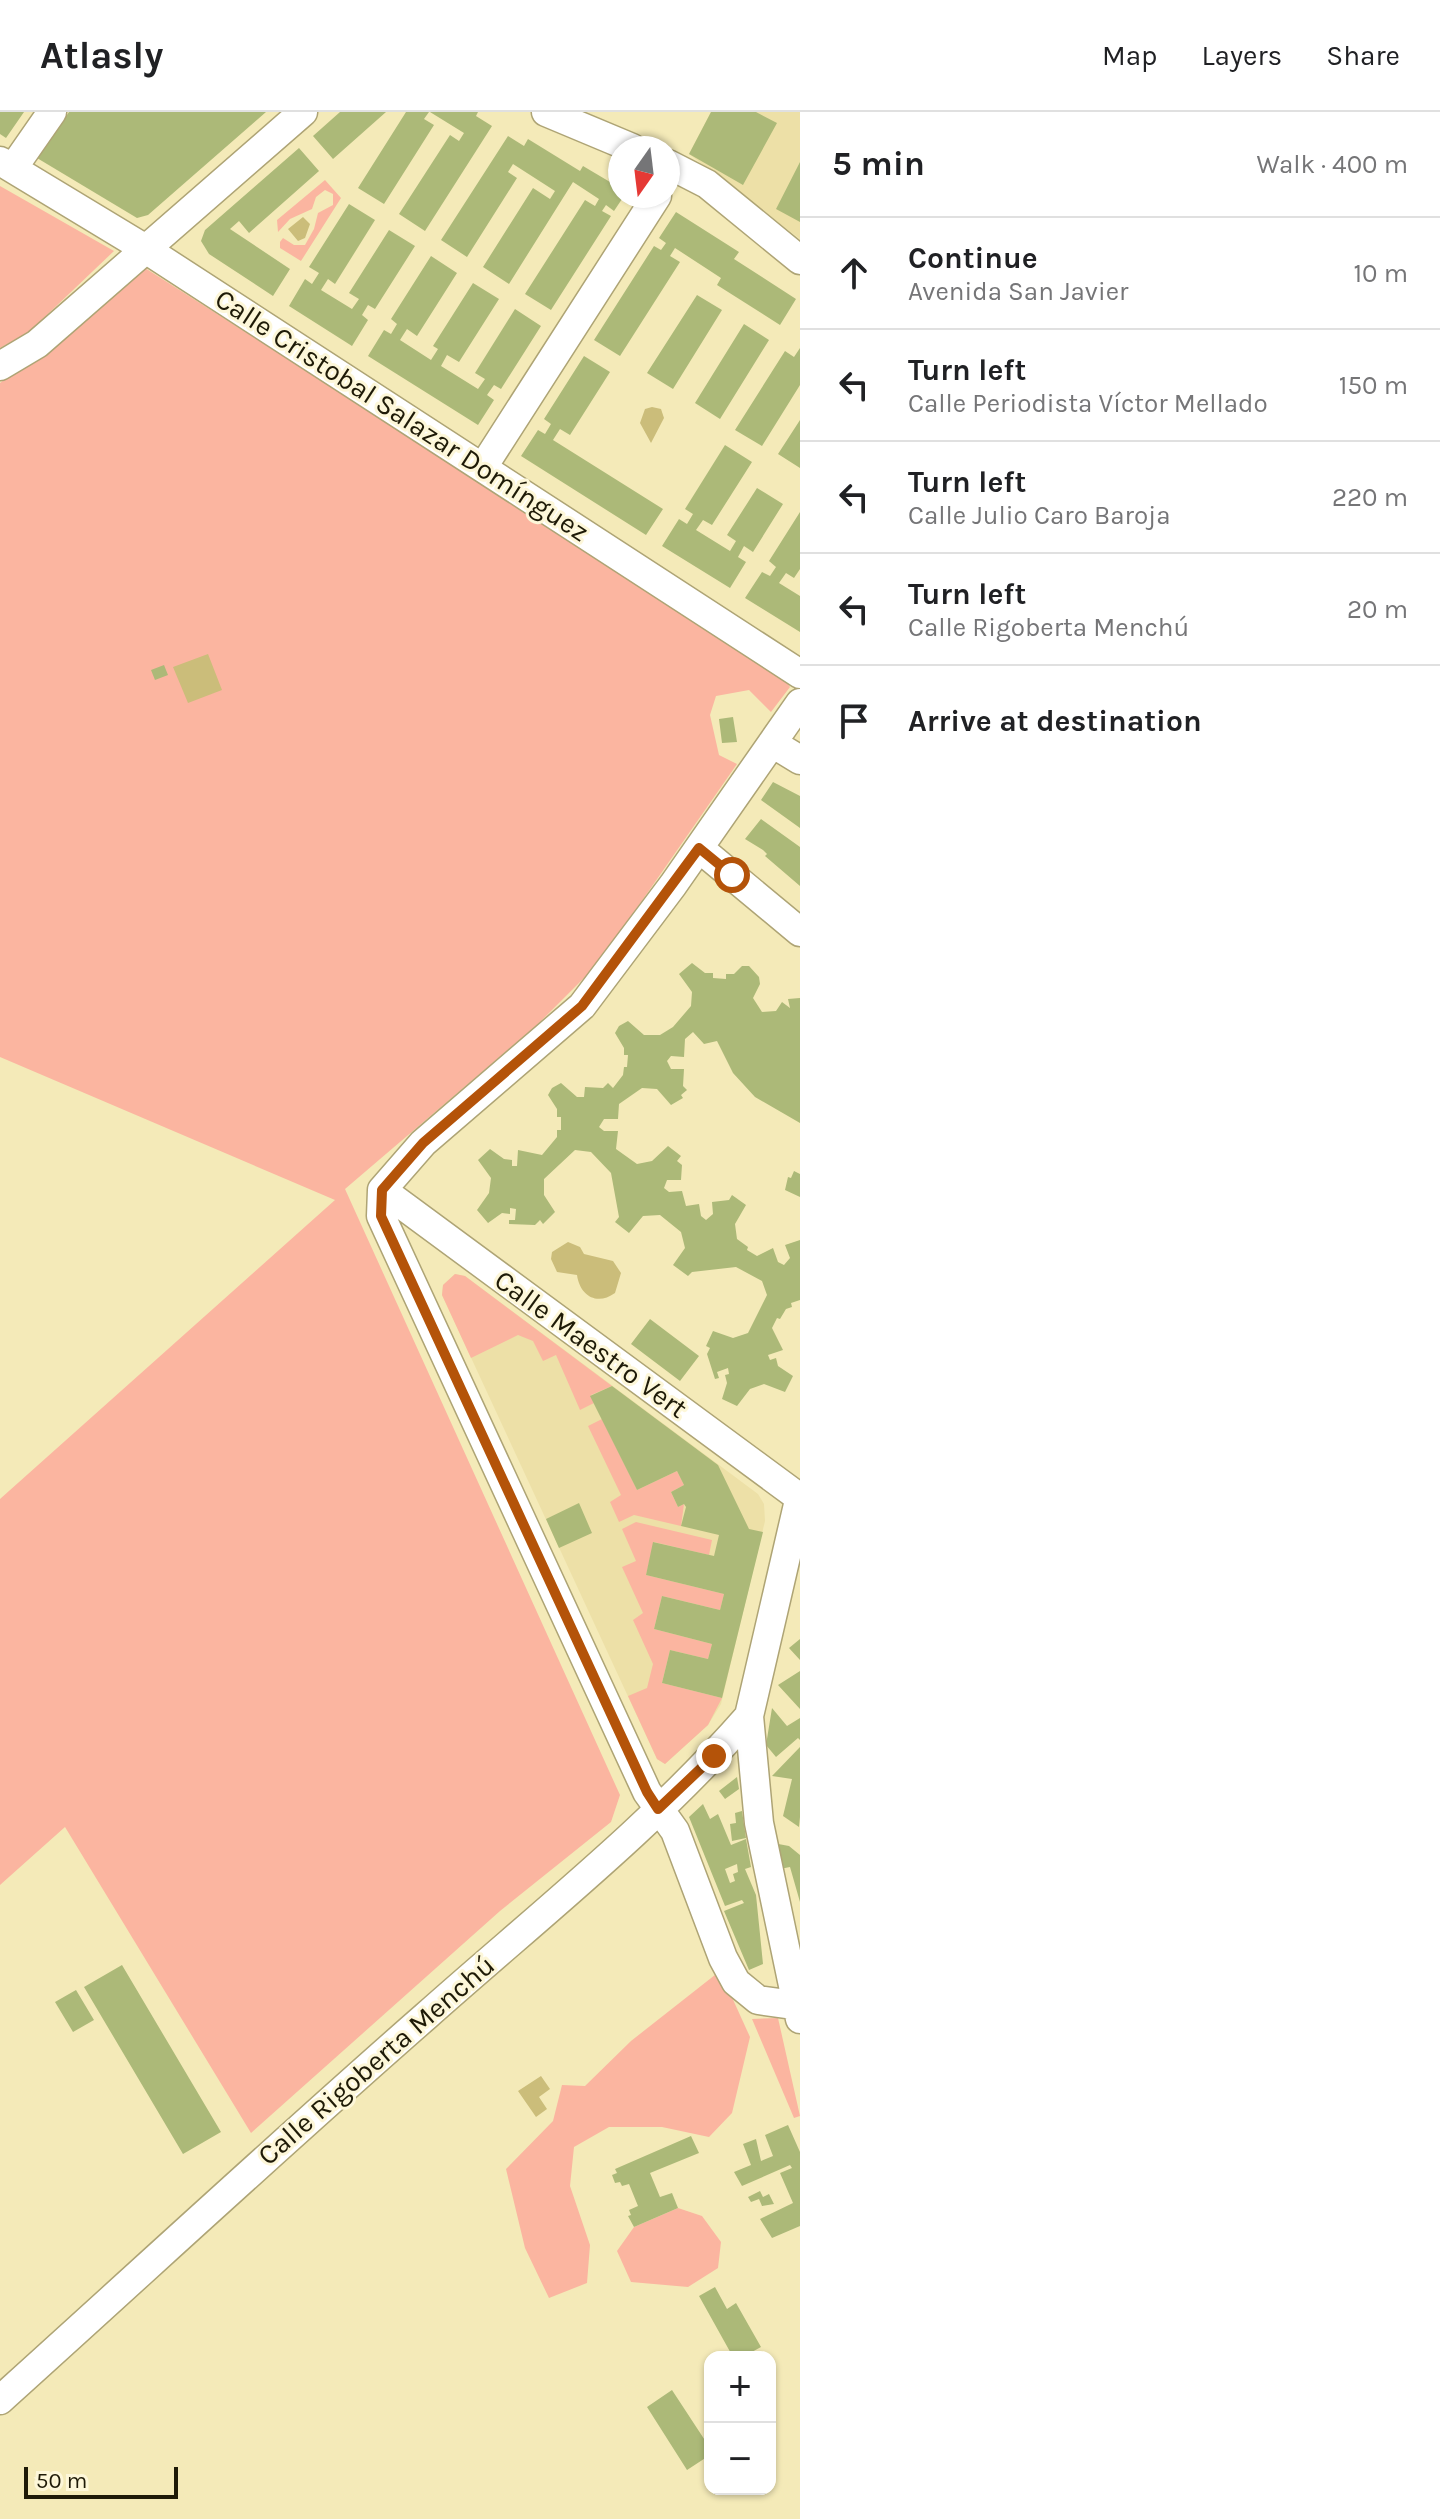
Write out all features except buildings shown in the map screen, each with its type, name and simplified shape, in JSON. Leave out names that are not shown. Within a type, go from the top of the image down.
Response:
[{"type":"street","points":[[6,164],[52,112]]},
{"type":"street","points":[[0,366],[37,344],[303,112]]},
{"type":"street","points":[[546,112],[608,138]]},
{"type":"street","name":"Calle Cristobal Salazar Domínguez","points":[[6,164],[144,248],[800,674]]},
{"type":"street","points":[[680,174],[707,184],[800,260]]},
{"type":"street","points":[[483,467],[649,208]]},
{"type":"street","points":[[800,703],[699,848],[582,1006],[423,1143],[382,1190],[381,1216],[647,1792],[675,1831],[723,1958],[736,1982],[758,2000],[799,2011],[759,1823],[749,1716],[800,1497]]},
{"type":"street","points":[[772,743],[800,760]]},
{"type":"street","points":[[699,848],[800,932]]},
{"type":"street","name":"Calle Maestro Vert","points":[[382,1190],[800,1497]]},
{"type":"street","name":"Calle Rigoberta Menchú","points":[[0,2400],[268,2155],[658,1809],[714,1756],[749,1716]]},
{"type":"shaded area","points":[[711,112],[800,112],[800,239],[689,154]]},
{"type":"shaded area","points":[[325,180],[341,198],[301,261],[280,248],[280,242],[283,238],[294,245],[305,245],[318,213],[333,205],[333,194],[325,190],[316,197],[312,209],[290,219],[278,232],[277,220]]},
{"type":"shaded area","points":[[0,186],[114,251],[29,332],[0,348]]},
{"type":"shaded area","points":[[303,217],[310,224],[305,238],[298,241],[288,229]]},
{"type":"shaded area","points":[[145,268],[781,674],[790,687],[771,712],[749,690],[716,696],[710,715],[719,755],[737,764],[598,964],[538,1024],[345,1189],[620,1795],[611,1822],[500,1911],[251,2133],[65,1827],[0,1885],[0,1499],[335,1200],[0,1057],[0,383]]},
{"type":"shaded area","points":[[645,409],[661,409],[664,418],[651,443],[640,423]]},
{"type":"shaded area","points":[[208,654],[222,690],[188,703],[173,667]]},
{"type":"shaded area","points":[[568,1242],[580,1247],[584,1254],[613,1261],[621,1273],[615,1293],[602,1299],[590,1297],[577,1275],[557,1272],[551,1259],[552,1252]]},
{"type":"shaded area","points":[[455,1274],[465,1276],[758,1494],[764,1504],[765,1521],[721,1704],[708,1725],[665,1764],[657,1759],[442,1295],[443,1285]]},
{"type":"shaded area","points":[[455,1274],[465,1276],[612,1386],[591,1395],[594,1403],[580,1410],[556,1355],[543,1361],[533,1341],[518,1335],[471,1358],[442,1295],[443,1285]]},
{"type":"shaded area","points":[[602,1419],[637,1490],[677,1471],[684,1485],[671,1492],[678,1507],[684,1504],[681,1526],[634,1515],[619,1522],[610,1502],[621,1495],[588,1426]]},
{"type":"shaded area","points":[[636,1522],[712,1540],[709,1555],[654,1542],[646,1575],[724,1594],[720,1610],[662,1596],[654,1629],[712,1644],[708,1659],[670,1650],[662,1683],[722,1698],[708,1725],[665,1764],[657,1759],[628,1696],[647,1688],[653,1664],[633,1620],[643,1613],[622,1567],[636,1561],[622,1529]]},
{"type":"shaded area","points":[[720,1971],[750,2037],[732,2113],[709,2137],[662,2127],[609,2127],[574,2147],[570,2186],[590,2245],[587,2283],[549,2298],[525,2248],[506,2169],[553,2121],[562,2085],[585,2086],[631,2041]]},
{"type":"shaded area","points":[[778,2018],[800,2116],[794,2118],[752,2019]]},
{"type":"shaded area","points":[[541,2076],[550,2089],[539,2097],[547,2109],[536,2117],[518,2091]]},
{"type":"shaded area","points":[[678,2208],[702,2216],[721,2242],[718,2268],[688,2287],[631,2282],[617,2251],[634,2227]]},
{"type":"route","points":[[714,1756],[658,1809],[647,1792],[381,1216],[382,1190],[423,1143],[582,1006],[699,848],[732,875]]}]
